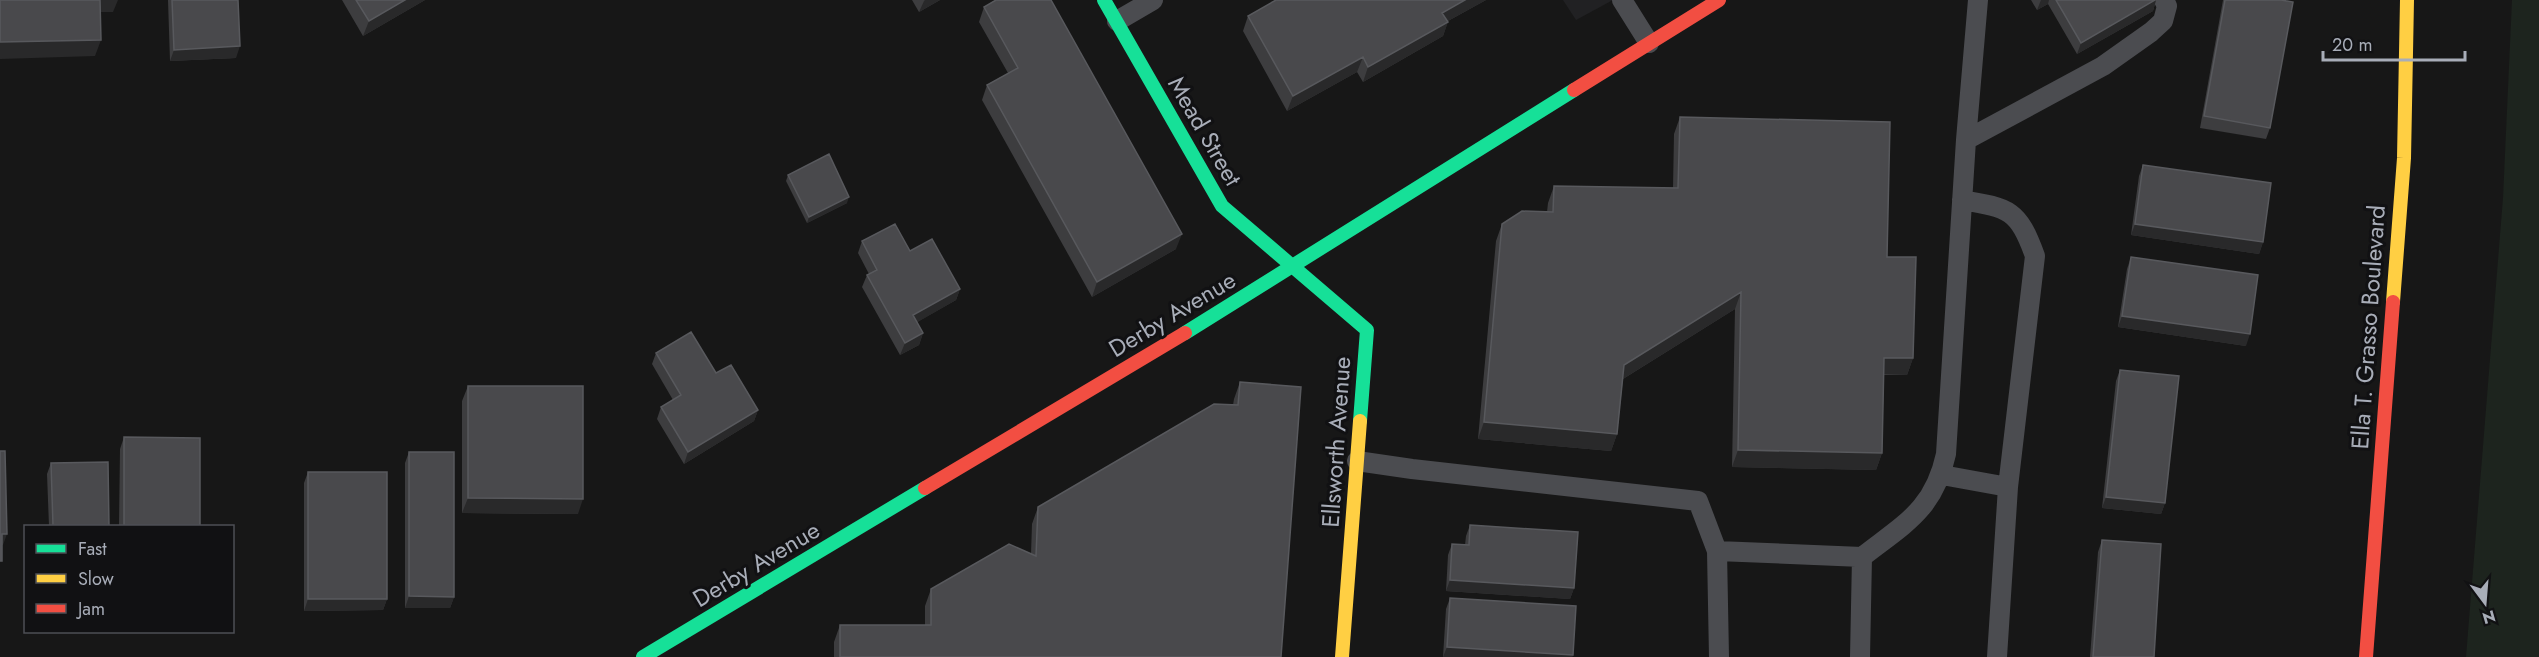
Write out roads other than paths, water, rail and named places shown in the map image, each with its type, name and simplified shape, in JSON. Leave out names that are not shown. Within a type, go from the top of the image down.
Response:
[{"type":"main road","name":"Mead Street","points":[[1104,0],[1222,206],[1289,266]]},
{"type":"main road","name":"Derby Avenue","points":[[643,657],[1252,293],[1289,266],[1719,0]]},
{"type":"main road","name":"Ella T. Grasso Boulevard","points":[[2366,657],[2404,158],[2407,0]]},
{"type":"main road","name":"Ellsworth Avenue","points":[[1289,266],[1349,312],[1367,330],[1342,657]]},
{"type":"lane","points":[[1117,21],[1154,0]]},
{"type":"lane","points":[[1622,0],[1649,43]]},
{"type":"lane","points":[[1717,551],[1862,557],[1921,511],[1942,475],[1946,454],[1966,140],[1978,0]]},
{"type":"lane","points":[[1966,140],[2103,66],[2163,21],[2165,3]]},
{"type":"lane","points":[[1962,200],[2003,207],[2024,226],[2035,255],[2008,487],[1996,657]]},
{"type":"lane","points":[[1357,460],[1412,470],[1698,501],[1717,551],[1719,657]]},
{"type":"lane","points":[[1942,475],[2008,487]]},
{"type":"lane","points":[[1860,657],[1862,557]]}]
